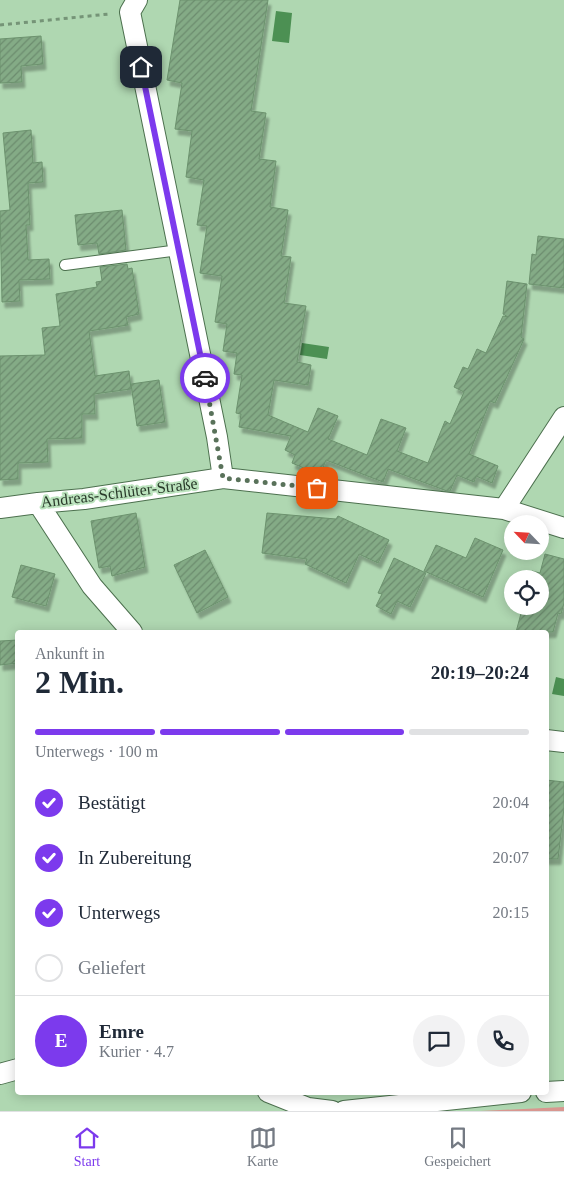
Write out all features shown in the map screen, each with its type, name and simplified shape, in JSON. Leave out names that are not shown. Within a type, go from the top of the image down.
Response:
[{"type":"street","points":[[133,6],[179,250],[217,437],[223,478]]},
{"type":"street","points":[[504,509],[564,417]]},
{"type":"street","name":"Andreas-Schlüter-Straße","points":[[0,508],[38,502],[84,499],[223,478],[504,509],[564,528]]},
{"type":"street","points":[[38,502],[92,586],[130,630]]},
{"type":"street","points":[[549,740],[564,742]]},
{"type":"street","points":[[0,1074],[15,1070]]},
{"type":"street","points":[[549,1092],[564,1091]]},
{"type":"street","points":[[283,1095],[308,1100],[332,1111]]},
{"type":"street","points":[[344,1111],[493,1095]]},
{"type":"lane","points":[[65,265],[179,250]]},
{"type":"path","points":[[0,25],[133,6]]},
{"type":"shaded area","points":[[276,11],[292,13],[289,43],[272,41]]},
{"type":"shaded area","points":[[302,343],[329,347],[327,359],[300,355]]},
{"type":"shaded area","points":[[556,677],[564,679],[564,696],[552,694]]},
{"type":"shaded area","points":[[564,1107],[564,1111],[480,1111]]},
{"type":"building","points":[[180,0],[268,0],[251,111],[266,113],[259,159],[276,161],[270,207],[288,210],[281,256],[291,257],[284,303],[306,306],[297,362],[311,365],[308,385],[274,380],[268,415],[308,432],[318,408],[338,416],[328,439],[367,455],[381,419],[406,428],[397,451],[428,463],[445,421],[450,424],[464,392],[454,387],[463,367],[468,369],[477,349],[486,353],[503,316],[508,317],[503,314],[507,281],[527,284],[521,337],[524,339],[495,403],[490,401],[469,454],[498,466],[492,483],[476,476],[474,482],[457,475],[450,491],[447,491],[388,469],[383,482],[326,460],[320,475],[292,463],[295,455],[285,450],[291,436],[239,427],[241,414],[236,413],[242,375],[234,374],[237,353],[223,351],[227,324],[215,322],[222,276],[200,273],[207,226],[197,225],[204,180],[186,177],[192,131],[175,129],[182,83],[167,80]]},
{"type":"building","points":[[41,36],[43,64],[21,66],[22,82],[0,83],[0,39]]},
{"type":"building","points":[[31,130],[33,163],[42,162],[43,182],[28,183],[30,225],[26,225],[28,260],[49,259],[50,279],[19,280],[20,301],[2,302],[0,211],[10,210],[3,133]]},
{"type":"building","points":[[122,210],[126,250],[99,254],[97,243],[78,245],[75,215]]},
{"type":"building","points":[[538,236],[564,239],[564,288],[529,284],[532,254],[536,255]]},
{"type":"building","points":[[127,264],[128,269],[132,268],[139,314],[126,317],[128,325],[89,331],[95,376],[129,371],[131,389],[94,394],[95,414],[82,414],[82,438],[47,439],[48,462],[18,463],[18,479],[0,480],[0,356],[45,355],[42,328],[60,326],[56,294],[97,287],[96,282],[102,281],[100,267]]},
{"type":"building","points":[[159,380],[165,422],[137,426],[131,384]]},
{"type":"building","points":[[136,513],[145,567],[112,576],[110,566],[99,568],[91,521]]},
{"type":"building","points":[[267,513],[336,519],[338,516],[389,540],[378,563],[359,554],[346,583],[305,564],[307,559],[262,553]]},
{"type":"building","points":[[475,538],[503,550],[483,597],[424,571],[436,545],[466,558]]},
{"type":"building","points":[[205,550],[228,597],[197,613],[174,565]]},
{"type":"building","points":[[549,555],[564,559],[564,603],[561,614],[558,613],[553,632],[549,632],[549,630],[517,630],[521,615],[549,615],[549,570],[541,570],[543,560],[549,560]]},
{"type":"building","points":[[394,558],[426,573],[410,607],[397,601],[391,614],[376,606],[382,594],[378,593]]},
{"type":"building","points":[[21,565],[55,574],[46,606],[12,597]]},
{"type":"building","points":[[15,640],[15,663],[0,665],[0,641]]},
{"type":"building","points":[[549,780],[564,782],[564,808],[558,859],[549,859]]},
{"type":"way so far","points":[[205,378],[223,478],[317,488]]},
{"type":"route","points":[[141,67],[205,378]]}]
